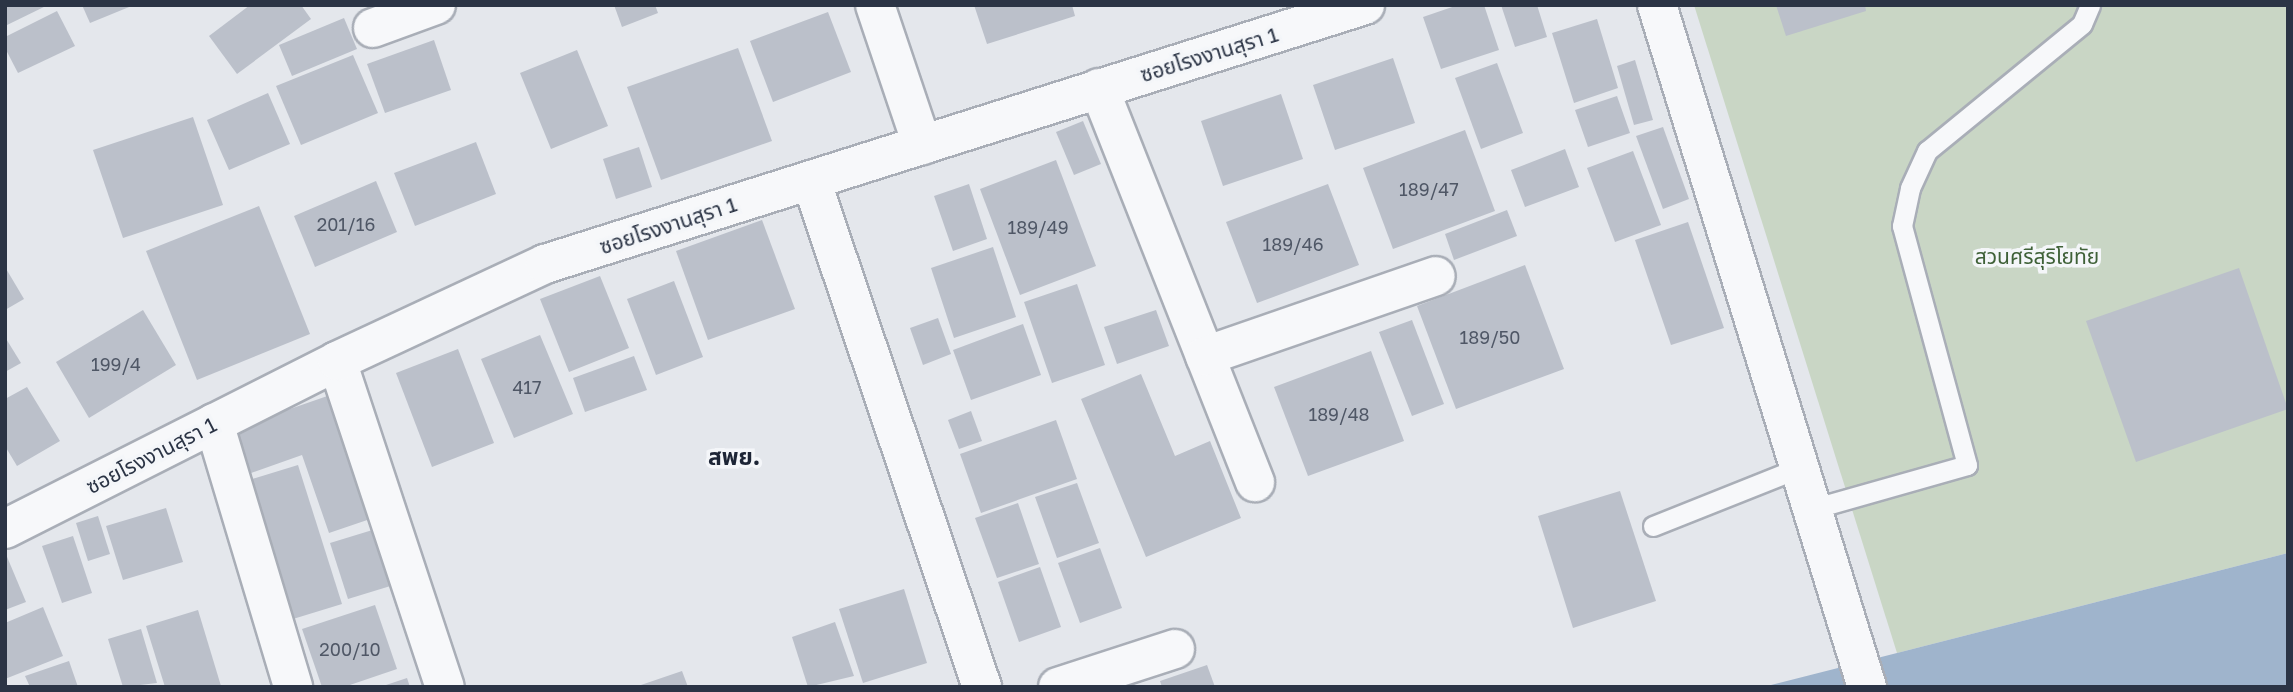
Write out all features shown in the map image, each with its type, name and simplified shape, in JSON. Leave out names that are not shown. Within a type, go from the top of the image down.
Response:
[{"type":"street","points":[[373,28],[436,5]]},
{"type":"street","points":[[875,5],[922,145]]},
{"type":"street","name":"ซอยโรงงานสุรา 1","points":[[5,529],[337,361],[545,264],[1365,5]]},
{"type":"street","points":[[1657,5],[1867,687]]},
{"type":"street","points":[[1099,88],[1255,482]]},
{"type":"street","points":[[811,180],[977,685]]},
{"type":"street","points":[[1205,356],[1436,276]]},
{"type":"street","points":[[337,361],[445,687]]},
{"type":"street","points":[[214,423],[293,687]]},
{"type":"street","points":[[1058,687],[1175,649]]},
{"type":"lane","points":[[1812,509],[1967,466],[1902,226],[1910,188],[1927,151],[2082,24],[2090,5]]},
{"type":"lane","points":[[1653,526],[1800,468]]},
{"type":"green space","name":"สวนศรีสุริโยทัย","points":[[1694,5],[2288,5],[2288,553],[1897,653]]},
{"type":"water","points":[[2288,553],[2288,687],[1763,687],[1897,653]]},
{"type":"building","points":[[5,5],[48,5],[5,26]]},
{"type":"building","points":[[82,5],[134,5],[90,23]]},
{"type":"building","points":[[250,5],[301,5],[311,19],[237,74],[209,36]]},
{"type":"building","points":[[614,5],[655,5],[658,13],[622,27]]},
{"type":"building","points":[[974,5],[1072,5],[1075,16],[987,44]]},
{"type":"building","points":[[1458,5],[1484,5],[1499,50],[1441,69],[1423,17]]},
{"type":"building","points":[[1501,5],[1537,5],[1547,37],[1515,47]]},
{"type":"building","points":[[1776,5],[1865,5],[1866,11],[1786,36]]},
{"type":"building","points":[[57,11],[75,46],[18,73],[5,48],[5,37]]},
{"type":"building","points":[[828,12],[851,72],[773,102],[750,41]]},
{"type":"building","points":[[344,18],[357,49],[292,76],[279,45]]},
{"type":"building","points":[[1597,19],[1618,88],[1574,103],[1552,33]]},
{"type":"building","points":[[434,40],[451,90],[385,113],[367,64]]},
{"type":"building","points":[[738,48],[772,141],[661,180],[627,87]]},
{"type":"building","points":[[577,50],[608,126],[551,149],[520,73]]},
{"type":"building","points":[[353,55],[378,113],[301,145],[276,86]]},
{"type":"building","points":[[1393,58],[1415,123],[1335,150],[1313,85]]},
{"type":"building","points":[[1635,60],[1653,120],[1634,125],[1617,66]]},
{"type":"building","points":[[1497,63],[1523,133],[1481,149],[1455,78]]},
{"type":"building","points":[[268,93],[290,144],[229,170],[207,120]]},
{"type":"building","points":[[1281,94],[1303,159],[1223,186],[1201,121]]},
{"type":"building","points":[[1617,96],[1630,133],[1588,147],[1575,110]]},
{"type":"building","points":[[193,117],[223,205],[123,238],[93,150]]},
{"type":"building","points":[[1083,121],[1101,164],[1074,175],[1056,132]]},
{"type":"building","points":[[1663,127],[1689,199],[1663,209],[1636,136]]},
{"type":"building","points":[[1465,130],[1495,211],[1393,249],[1363,168]]},
{"type":"building","points":[[476,142],[496,194],[415,226],[394,173]]},
{"type":"building","points":[[639,147],[652,187],[616,199],[603,159]]},
{"type":"building","points":[[1565,149],[1579,187],[1525,207],[1511,170]]},
{"type":"building","points":[[1633,151],[1661,225],[1615,242],[1587,168]]},
{"type":"building","points":[[1056,160],[1096,266],[1020,295],[980,189]]},
{"type":"building","points":[[376,181],[397,232],[315,267],[294,216]]},
{"type":"building","points":[[969,184],[987,239],[953,251],[934,196]]},
{"type":"building","points":[[1328,184],[1359,265],[1257,303],[1226,222]]},
{"type":"building","points":[[259,206],[310,334],[197,380],[146,251]]},
{"type":"building","points":[[1507,210],[1517,236],[1454,260],[1445,234]]},
{"type":"building","points":[[762,220],[795,309],[708,340],[676,251]]},
{"type":"building","points":[[1688,222],[1724,328],[1671,345],[1635,240]]},
{"type":"building","points":[[993,247],[1016,317],[954,338],[931,268]]},
{"type":"building","points":[[1525,265],[1564,369],[1456,409],[1417,306]]},
{"type":"building","points":[[5,267],[24,299],[5,310]]},
{"type":"building","points":[[2239,268],[2288,409],[2136,462],[2086,321]]},
{"type":"building","points":[[600,276],[629,348],[569,372],[540,299]]},
{"type":"building","points":[[674,281],[703,357],[656,375],[627,299]]},
{"type":"building","points":[[1077,284],[1105,365],[1052,383],[1024,302]]},
{"type":"building","points":[[143,310],[176,365],[89,418],[56,362]]},
{"type":"building","points":[[1156,310],[1169,346],[1117,364],[1104,327]]},
{"type":"building","points":[[938,318],[951,354],[923,365],[910,328]]},
{"type":"building","points":[[1412,320],[1444,404],[1412,416],[1379,332]]},
{"type":"building","points":[[1023,324],[1041,375],[971,400],[953,350]]},
{"type":"building","points":[[540,335],[573,414],[514,438],[481,359]]},
{"type":"building","points":[[5,337],[21,363],[5,372]]},
{"type":"building","points":[[458,349],[494,443],[432,467],[396,373]]},
{"type":"building","points":[[1371,351],[1404,441],[1308,476],[1274,387]]},
{"type":"building","points":[[634,356],[647,390],[585,412],[573,378]]},
{"type":"building","points":[[1141,374],[1175,456],[1210,441],[1241,518],[1146,557],[1081,399]]},
{"type":"building","points":[[27,387],[60,441],[17,466],[5,446],[5,399]]},
{"type":"building","points":[[336,393],[379,516],[329,533],[302,455],[251,473],[235,428]]},
{"type":"building","points":[[971,411],[982,441],[959,449],[948,420]]},
{"type":"building","points":[[1056,420],[1077,479],[981,513],[960,454]]},
{"type":"building","points":[[298,465],[342,604],[293,619],[249,480]]},
{"type":"building","points":[[1077,483],[1099,543],[1057,558],[1035,497]]},
{"type":"building","points":[[1620,491],[1656,601],[1573,628],[1538,516]]},
{"type":"building","points":[[1018,503],[1039,564],[997,578],[975,518]]},
{"type":"building","points":[[166,508],[183,562],[123,580],[106,526]]},
{"type":"building","points":[[98,516],[110,554],[88,561],[76,523]]},
{"type":"building","points":[[379,528],[397,584],[348,599],[330,543]]},
{"type":"building","points":[[73,536],[92,593],[62,603],[42,546]]},
{"type":"building","points":[[1100,548],[1122,608],[1080,623],[1058,563]]},
{"type":"building","points":[[5,552],[26,602],[5,610]]},
{"type":"building","points":[[1040,567],[1061,627],[1019,642],[998,582]]},
{"type":"building","points":[[904,589],[927,663],[863,683],[839,609]]},
{"type":"building","points":[[375,605],[397,669],[344,687],[322,687],[302,629]]},
{"type":"building","points":[[43,607],[63,656],[5,679],[5,623]]},
{"type":"building","points":[[198,610],[221,686],[165,687],[146,626]]},
{"type":"building","points":[[835,622],[854,676],[808,687],[792,637]]},
{"type":"building","points":[[141,629],[157,683],[123,687],[108,639]]},
{"type":"building","points":[[69,661],[78,687],[30,687],[25,676]]},
{"type":"building","points":[[1207,665],[1215,687],[1162,687],[1160,681]]},
{"type":"building","points":[[682,671],[688,687],[638,687],[638,686]]},
{"type":"building","points":[[407,678],[410,687],[383,687],[383,686]]},
{"type":"district","name":"สพย.","points":[[734,456]]}]
